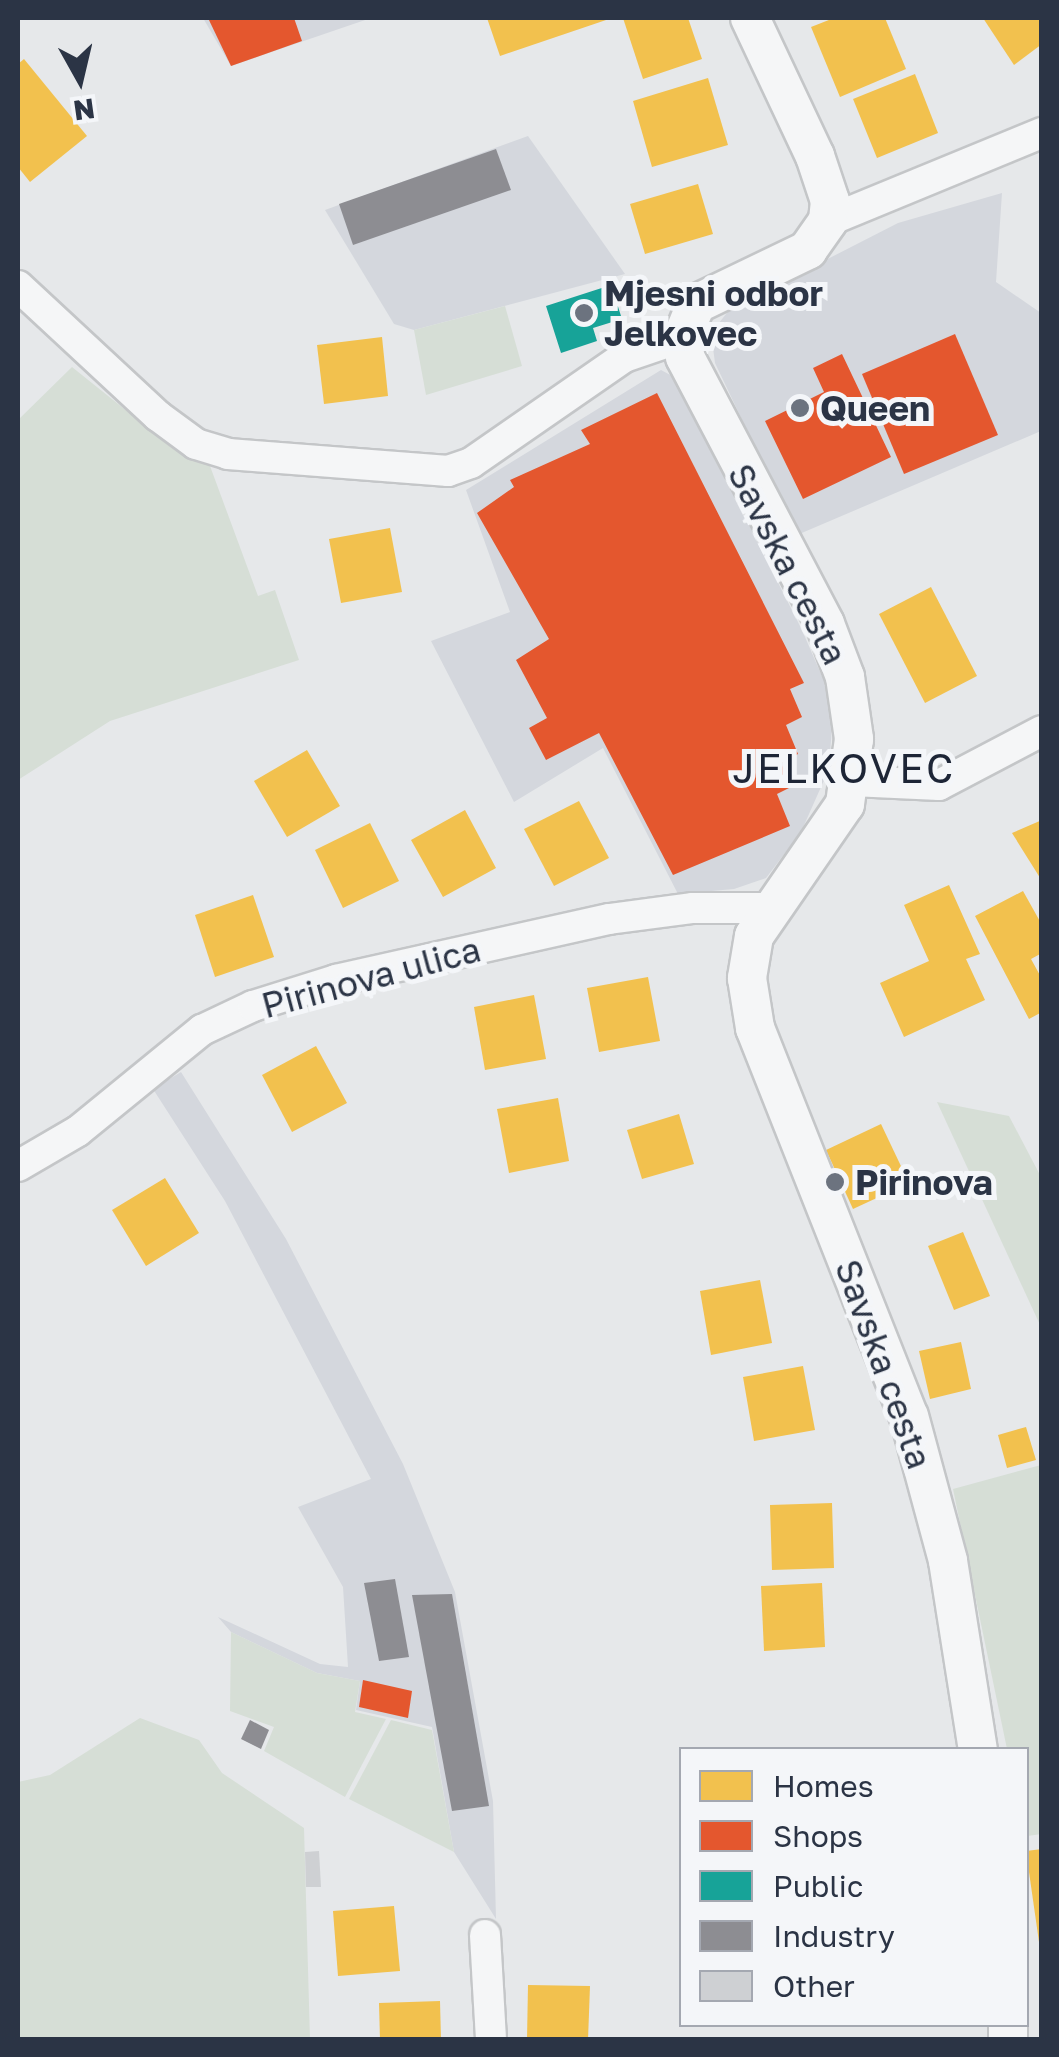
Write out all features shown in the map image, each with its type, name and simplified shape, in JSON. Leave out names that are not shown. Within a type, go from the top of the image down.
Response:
[{"type":"street","points":[[18,286],[158,416],[196,444],[246,456],[448,470],[471,463],[624,356],[684,336],[696,304],[710,292],[808,250],[828,222],[830,202],[815,156],[750,18]]},
{"type":"street","points":[[828,222],[1042,133]]},
{"type":"street","name":"Savska cesta","points":[[684,336],[693,381],[839,659],[852,707],[852,780],[827,834],[770,908],[754,936],[747,978],[755,1028],[909,1416],[948,1561],[978,1747]]},
{"type":"street","points":[[852,780],[939,785],[1042,732]]},
{"type":"street","name":"Pirinova ulica","points":[[18,1166],[78,1131],[202,1030],[253,1006],[336,980],[610,919],[694,908],[770,908]]},
{"type":"street","points":[[485,1934],[491,2040]]},
{"type":"shaded area","points":[[203,18],[371,18],[231,66]]},
{"type":"shaded area","points":[[528,136],[625,274],[414,330],[394,324],[325,210]]},
{"type":"shaded area","points":[[1002,193],[996,282],[1041,313],[1041,431],[797,535],[715,363],[711,333],[730,309],[898,223]]},
{"type":"shaded area","points":[[505,306],[522,366],[426,395],[414,330]]},
{"type":"shaded area","points":[[72,367],[173,448],[210,466],[258,596],[275,590],[299,660],[110,721],[18,780],[18,420]]},
{"type":"shaded area","points":[[661,370],[674,377],[802,630],[824,681],[832,726],[829,769],[801,832],[766,878],[734,889],[678,894],[603,748],[514,802],[431,641],[510,612],[466,490]]},
{"type":"shaded area","points":[[181,1072],[286,1239],[403,1464],[455,1592],[493,1801],[496,1919],[454,1852],[432,1727],[356,1710],[360,1681],[317,1673],[231,1632],[218,1617],[320,1664],[348,1667],[343,1587],[298,1507],[371,1479],[225,1201],[153,1089]]},
{"type":"shaded area","points":[[937,1102],[1009,1116],[1041,1177],[1041,1327]]},
{"type":"shaded area","points":[[1041,1465],[1042,1834],[1029,1836],[1029,1747],[1007,1747],[953,1489]]},
{"type":"shaded area","points":[[231,1632],[317,1673],[360,1681],[355,1712],[386,1719],[345,1797],[264,1751],[274,1727],[230,1711]]},
{"type":"shaded area","points":[[140,1718],[199,1740],[222,1773],[304,1828],[310,2039],[18,2039],[18,1782],[50,1775]]},
{"type":"shaded area","points":[[391,1720],[432,1730],[454,1852],[349,1799]]},
{"type":"building: Homes","points":[[487,18],[612,18],[500,56]]},
{"type":"building: Homes","points":[[623,18],[688,18],[702,59],[643,79]]},
{"type":"building: Homes","points":[[834,18],[885,18],[906,69],[840,97],[811,27]]},
{"type":"building: Homes","points":[[983,18],[1042,18],[1042,44],[1014,65]]},
{"type":"building: Homes","points":[[24,59],[87,136],[30,182],[18,167],[18,64]]},
{"type":"building: Homes","points":[[915,74],[938,133],[877,158],[853,99]]},
{"type":"building: Homes","points":[[708,78],[728,145],[652,167],[633,101]]},
{"type":"building: Homes","points":[[698,184],[713,234],[645,254],[630,204]]},
{"type":"building: Homes","points":[[382,337],[388,396],[324,404],[317,345]]},
{"type":"building: Homes","points":[[390,528],[402,592],[341,603],[329,539]]},
{"type":"building: Homes","points":[[931,587],[977,676],[925,703],[879,614]]},
{"type":"building: Homes","points":[[307,750],[340,806],[287,837],[254,781]]},
{"type":"building: Homes","points":[[579,801],[609,858],[554,886],[524,829]]},
{"type":"building: Homes","points":[[465,810],[496,868],[443,897],[411,840]]},
{"type":"building: Homes","points":[[1042,820],[1042,881],[1012,833]]},
{"type":"building: Homes","points":[[370,823],[399,881],[343,908],[315,850]]},
{"type":"building: Homes","points":[[949,885],[980,954],[966,959],[985,1000],[904,1037],[880,983],[929,961],[904,905]]},
{"type":"building: Homes","points":[[1023,891],[1042,925],[1042,953],[1031,959],[1042,979],[1042,1012],[1029,1019],[975,916]]},
{"type":"building: Homes","points":[[253,895],[274,957],[215,977],[195,915]]},
{"type":"building: Homes","points":[[648,977],[660,1041],[599,1052],[587,988]]},
{"type":"building: Homes","points":[[534,995],[546,1059],[485,1070],[474,1007]]},
{"type":"building: Homes","points":[[316,1046],[347,1103],[292,1132],[262,1075]]},
{"type":"building: Homes","points":[[558,1098],[569,1161],[509,1173],[497,1109]]},
{"type":"building: Homes","points":[[679,1114],[694,1164],[642,1179],[627,1130]]},
{"type":"building: Homes","points":[[881,1124],[909,1183],[853,1209],[826,1150]]},
{"type":"building: Homes","points":[[165,1178],[199,1233],[146,1266],[112,1210]]},
{"type":"building: Homes","points":[[963,1232],[990,1296],[954,1310],[928,1246]]},
{"type":"building: Homes","points":[[760,1280],[772,1343],[711,1355],[700,1291]]},
{"type":"building: Homes","points":[[961,1342],[971,1389],[930,1399],[919,1351]]},
{"type":"building: Homes","points":[[803,1366],[815,1430],[754,1441],[743,1377]]},
{"type":"building: Homes","points":[[1026,1427],[1036,1460],[1007,1468],[998,1435]]},
{"type":"building: Homes","points":[[832,1503],[834,1568],[772,1570],[770,1505]]},
{"type":"building: Homes","points":[[822,1583],[825,1647],[764,1651],[761,1586]]},
{"type":"building: Homes","points":[[1042,1849],[1042,1942],[1029,1872],[1029,1851]]},
{"type":"building: Homes","points":[[394,1906],[400,1971],[338,1976],[333,1911]]},
{"type":"building: Homes","points":[[528,1985],[590,1986],[588,2040],[527,2040]]},
{"type":"building: Homes","points":[[440,2001],[441,2040],[380,2040],[379,2003]]},
{"type":"building: Shops","points":[[208,18],[294,18],[302,41],[231,66]]},
{"type":"building: Shops","points":[[955,334],[998,435],[904,474],[862,374]]},
{"type":"building: Shops","points":[[842,354],[891,457],[803,499],[765,421],[824,392],[813,368]]},
{"type":"building: Shops","points":[[657,393],[804,683],[790,689],[802,717],[786,725],[798,754],[781,763],[791,787],[777,794],[790,826],[673,875],[599,733],[546,760],[529,728],[547,718],[516,660],[549,639],[477,513],[514,487],[510,480],[590,444],[581,430]]},
{"type":"building: Shops","points":[[363,1680],[412,1691],[408,1718],[359,1707]]},
{"type":"building: Public","name":"Mjesni odbor Jelkovec","points":[[611,285],[622,319],[593,328],[597,341],[561,353],[546,306]]},
{"type":"building: Industry","points":[[496,149],[511,190],[353,245],[339,204]]},
{"type":"building: Industry","points":[[395,1579],[409,1657],[379,1661],[364,1583]]},
{"type":"building: Industry","points":[[452,1594],[489,1806],[452,1811],[412,1595]]},
{"type":"building: Industry","points":[[250,1720],[269,1730],[261,1749],[241,1739]]},
{"type":"building: Other","points":[[319,1851],[321,1887],[306,1887],[305,1852]]},
{"type":"place","name":"Mjesni odbor Jelkovec","points":[[584,313]]},
{"type":"place","name":"Queen","points":[[800,408]]},
{"type":"place","name":"Pirinova","points":[[835,1182]]},
{"type":"district","name":"JELKOVEC","points":[[844,768]]}]
